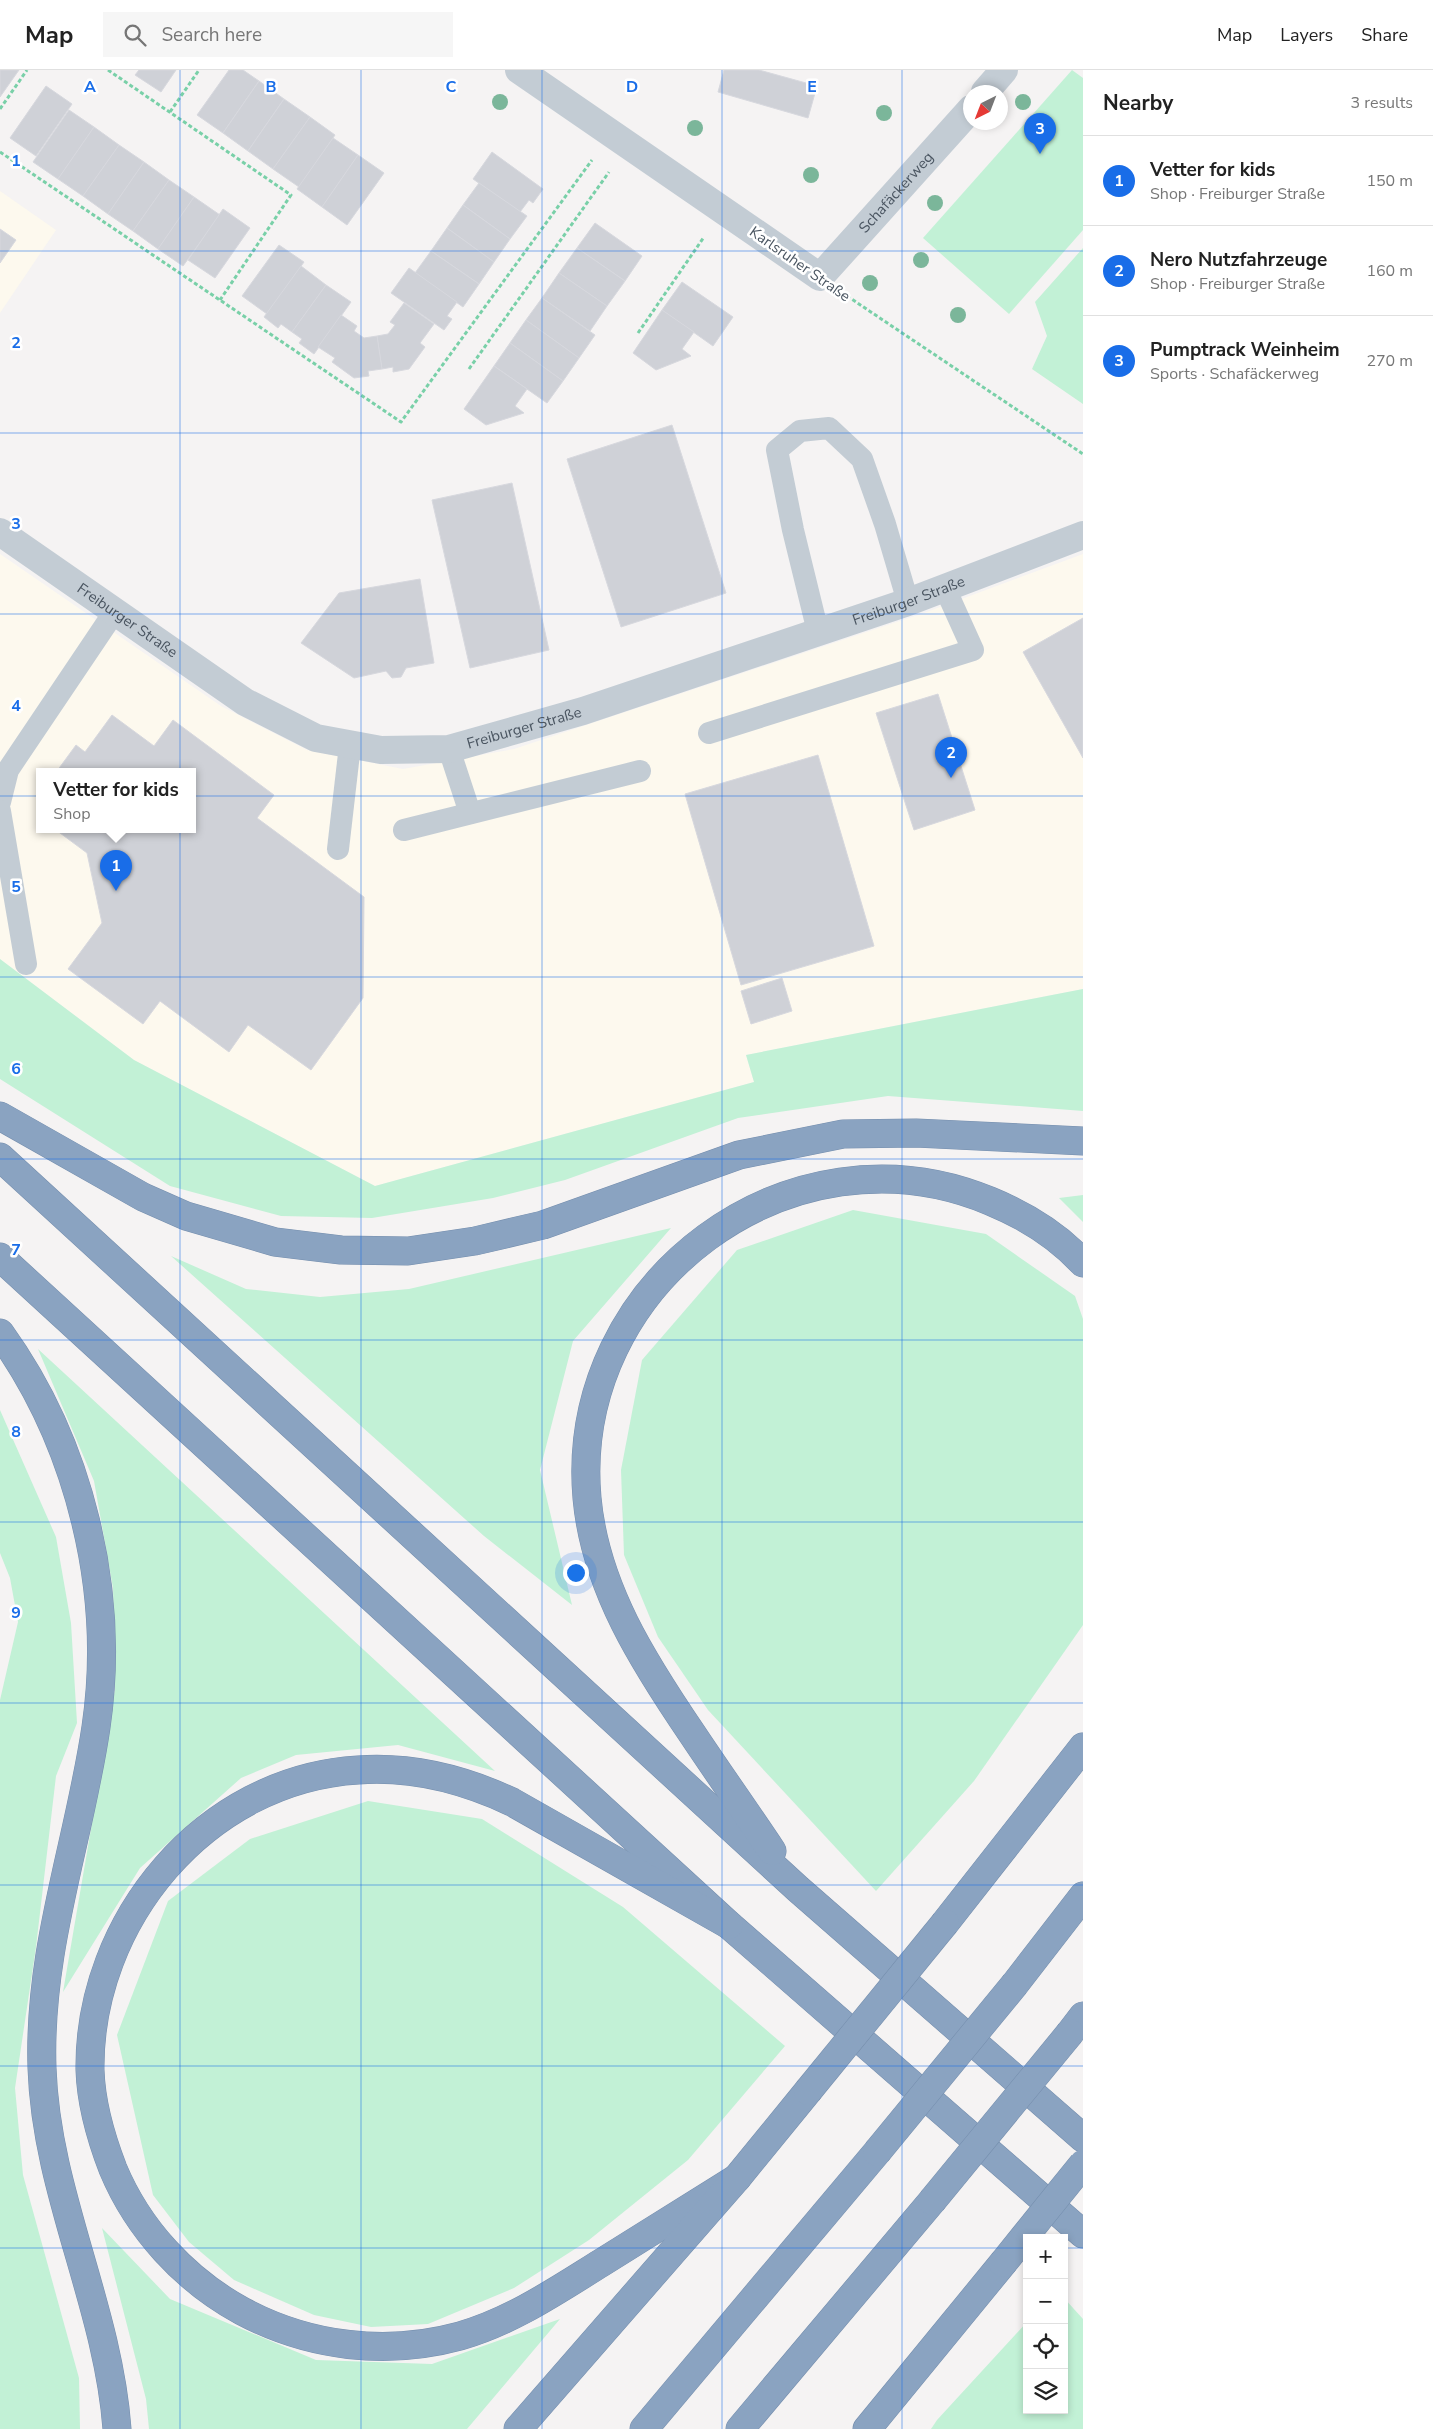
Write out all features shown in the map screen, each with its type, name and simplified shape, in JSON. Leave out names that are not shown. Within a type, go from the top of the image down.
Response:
[{"type":"highway","points":[[0,1116],[143,1197],[186,1216],[275,1242],[342,1250],[408,1251],[475,1241],[543,1225],[739,1155],[843,1134],[916,1133],[1083,1141]]},
{"type":"highway","points":[[0,1158],[798,1889],[1083,2138]]},
{"type":"highway","points":[[798,1889],[662,1689],[635,1644],[612,1598],[594,1545],[587,1496],[587,1455],[592,1414],[604,1374],[620,1337],[642,1302],[668,1270],[698,1243],[732,1220],[769,1201],[808,1188],[849,1180],[890,1178],[931,1183],[971,1193],[1009,1209],[1044,1230],[1083,1263]]},
{"type":"highway","points":[[0,1257],[729,1925],[1083,2234]]},
{"type":"highway","points":[[0,1333],[35,1389],[57,1434],[74,1481],[87,1530],[96,1578],[101,1638],[96,1727],[52,1939],[41,2027],[42,2071],[52,2153],[108,2362],[117,2429]]},
{"type":"highway","points":[[518,2429],[737,2178],[945,1923],[1083,1747]]},
{"type":"highway","points":[[729,1925],[512,1802],[483,1788],[452,1778],[388,1769],[322,1774],[290,1783],[255,1798],[222,1817],[192,1841],[158,1875],[141,1898],[122,1930],[107,1965],[97,2000],[91,2037],[90,2074],[95,2112],[105,2149],[120,2185],[139,2218],[163,2248],[192,2276],[224,2301],[259,2320],[296,2334],[335,2344],[374,2348],[403,2346],[460,2336],[488,2326],[543,2299],[737,2178]]},
{"type":"highway","points":[[644,2429],[877,2152],[1015,1984],[1083,1896]]},
{"type":"highway","points":[[740,2429],[932,2201],[1076,2024]]},
{"type":"highway","points":[[866,2429],[1083,2164]]},
{"type":"street","name":"Karlsruher Straße","points":[[519,70],[820,277]]},
{"type":"street","points":[[991,85],[1004,70]]},
{"type":"street","name":"Schafäckerweg","points":[[820,277],[963,116]]},
{"type":"street","name":"Freiburger Straße","points":[[0,532],[244,702],[316,738],[381,750],[449,749],[583,711],[908,602],[1082,538]]},
{"type":"lane","points":[[818,632],[793,530],[777,450],[800,431],[829,428],[862,459],[885,524],[908,602]]},
{"type":"lane","points":[[709,732],[973,650],[945,588]]},
{"type":"lane","points":[[0,802],[8,770],[115,611]]},
{"type":"lane","points":[[338,849],[350,744]]},
{"type":"lane","points":[[449,749],[470,813]]},
{"type":"lane","points":[[404,830],[640,771]]},
{"type":"lane","points":[[0,811],[26,964]]},
{"type":"path","points":[[0,109],[27,70]]},
{"type":"path","points":[[108,70],[291,195],[220,300]]},
{"type":"path","points":[[170,112],[200,70]]},
{"type":"path","points":[[0,152],[401,422],[567,196],[619,139]]},
{"type":"path","points":[[469,369],[619,139]]},
{"type":"path","points":[[638,333],[723,210]]},
{"type":"path","name":"Karlsruher Straße","points":[[820,277],[1083,454]]},
{"type":"shaded area","points":[[0,191],[56,230],[0,313]]},
{"type":"shaded area","points":[[0,554],[221,706],[307,750],[403,769],[514,749],[924,613],[1083,554],[1083,989],[746,1055],[754,1082],[375,1186],[134,1060],[0,959]]},
{"type":"green space","points":[[1072,70],[1083,78],[1083,230],[1009,314],[923,238]]},
{"type":"green space","points":[[1083,248],[1083,404],[1032,369],[1047,336],[1035,302]]},
{"type":"green space","points":[[0,959],[134,1060],[375,1186],[754,1082],[746,1055],[1083,989],[1083,1111],[888,1096],[738,1118],[565,1180],[493,1198],[372,1218],[281,1216],[170,1186],[0,1079]]},
{"type":"green space","points":[[1083,1195],[1083,1222],[1059,1198]]},
{"type":"green space","points":[[853,1210],[986,1234],[1075,1296],[1083,1319],[1083,1625],[974,1781],[876,1891],[708,1710],[658,1637],[624,1555],[621,1470],[642,1360],[737,1250]]},
{"type":"green space","points":[[671,1228],[573,1341],[540,1470],[572,1605],[484,1536],[171,1256],[246,1289],[320,1297],[409,1289]]},
{"type":"green space","points":[[38,1349],[495,1771],[398,1745],[296,1755],[241,1778],[140,1868],[63,1992],[115,1689],[113,1588],[94,1481]]},
{"type":"green space","points":[[0,1410],[56,1537],[71,1623],[77,1723],[56,1776],[36,1947],[15,2088],[23,2175],[79,2378],[80,2429],[0,2429],[0,1700],[18,1622],[10,1578],[0,1553]]},
{"type":"green space","points":[[368,1801],[482,1819],[623,1907],[785,2046],[688,2160],[589,2240],[514,2288],[428,2324],[371,2327],[314,2315],[234,2280],[189,2242],[153,2195],[117,2035],[168,1901],[250,1839]]},
{"type":"green space","points":[[102,2228],[170,2299],[316,2360],[432,2364],[560,2319],[467,2429],[149,2429],[146,2399]]},
{"type":"green space","points":[[1068,2302],[1083,2319],[1083,2429],[931,2429],[937,2420],[1023,2326],[1023,2414],[1068,2414]]},
{"type":"building","points":[[0,70],[19,70],[0,97]]},
{"type":"building","points":[[139,70],[176,70],[161,92],[135,75]]},
{"type":"building","points":[[229,70],[243,70],[259,81],[223,133],[197,115]]},
{"type":"building","points":[[724,70],[759,70],[817,86],[808,118],[718,92]]},
{"type":"building","points":[[259,81],[284,99],[248,151],[223,133]]},
{"type":"building","points":[[46,86],[72,104],[36,156],[10,138]]},
{"type":"building","points":[[284,99],[310,117],[273,169],[248,151]]},
{"type":"building","points":[[69,110],[94,127],[58,179],[33,162]]},
{"type":"building","points":[[310,117],[335,135],[299,187],[273,169]]},
{"type":"building","points":[[94,127],[119,145],[83,196],[58,179]]},
{"type":"building","points":[[333,138],[358,155],[322,207],[297,189]]},
{"type":"building","points":[[119,145],[144,162],[108,214],[83,196]]},
{"type":"building","points":[[492,152],[543,189],[533,203],[529,200],[520,212],[473,179]]},
{"type":"building","points":[[358,155],[384,173],[347,225],[322,207]]},
{"type":"building","points":[[144,162],[169,180],[133,231],[108,214]]},
{"type":"building","points":[[169,180],[194,197],[158,249],[133,231]]},
{"type":"building","points":[[479,183],[527,216],[510,239],[463,205]]},
{"type":"building","points":[[194,197],[220,215],[183,266],[158,249]]},
{"type":"building","points":[[463,205],[510,239],[494,262],[447,228]]},
{"type":"building","points":[[223,209],[250,228],[215,278],[188,260]]},
{"type":"building","points":[[595,223],[642,256],[625,281],[577,248]]},
{"type":"building","points":[[447,228],[494,262],[479,284],[431,251]]},
{"type":"building","points":[[0,229],[16,240],[0,263]]},
{"type":"building","points":[[279,245],[304,262],[267,314],[242,296]]},
{"type":"building","points":[[577,248],[625,281],[607,306],[559,273]]},
{"type":"building","points":[[431,251],[479,284],[463,307],[415,273]]},
{"type":"building","points":[[301,266],[326,285],[292,332],[281,324],[278,328],[264,317]]},
{"type":"building","points":[[409,268],[457,302],[447,316],[452,319],[444,330],[391,293]]},
{"type":"building","points":[[559,273],[607,306],[590,331],[542,298]]},
{"type":"building","points":[[682,282],[733,317],[713,346],[662,310]]},
{"type":"building","points":[[326,285],[351,302],[314,354],[299,343],[302,339],[292,332]]},
{"type":"building","points":[[542,298],[595,335],[579,358],[526,320]]},
{"type":"building","points":[[404,303],[434,324],[420,343],[425,347],[409,369],[393,372],[393,367],[382,369],[377,336],[388,334],[395,325],[390,322]]},
{"type":"building","points":[[662,310],[694,332],[682,349],[691,356],[656,370],[633,353]]},
{"type":"building","points":[[341,315],[357,326],[354,331],[364,338],[377,336],[382,369],[368,371],[369,376],[354,378],[332,362],[335,358],[318,347]]},
{"type":"building","points":[[526,320],[579,358],[563,381],[510,343]]},
{"type":"building","points":[[510,343],[563,381],[547,403],[494,366]]},
{"type":"building","points":[[494,366],[527,389],[515,406],[524,413],[486,425],[464,409]]},
{"type":"building","points":[[672,425],[726,593],[621,627],[567,459]]},
{"type":"building","points":[[512,483],[549,650],[470,668],[432,500]]},
{"type":"building","points":[[420,579],[434,663],[406,668],[401,677],[392,678],[386,671],[354,678],[301,643],[339,593]]},
{"type":"building","points":[[1083,618],[1083,758],[1023,652]]},
{"type":"building","points":[[938,694],[975,810],[914,830],[876,713]]},
{"type":"building","points":[[112,715],[154,746],[173,720],[274,795],[257,818],[364,897],[363,998],[311,1070],[248,1025],[229,1052],[160,1001],[143,1024],[68,969],[102,923],[87,853],[60,833],[196,833],[196,768],[59,768],[76,745],[85,752]]},
{"type":"building","points":[[818,755],[874,946],[741,985],[685,794]]},
{"type":"building","points":[[782,978],[792,1011],[751,1024],[741,991]]},
{"type":"place","name":"Pumptrack Weinheim","points":[[1040,154]]},
{"type":"place","name":"Nero Nutzfahrzeuge","points":[[951,778]]},
{"type":"place","name":"Vetter for kids","points":[[116,891]]}]
